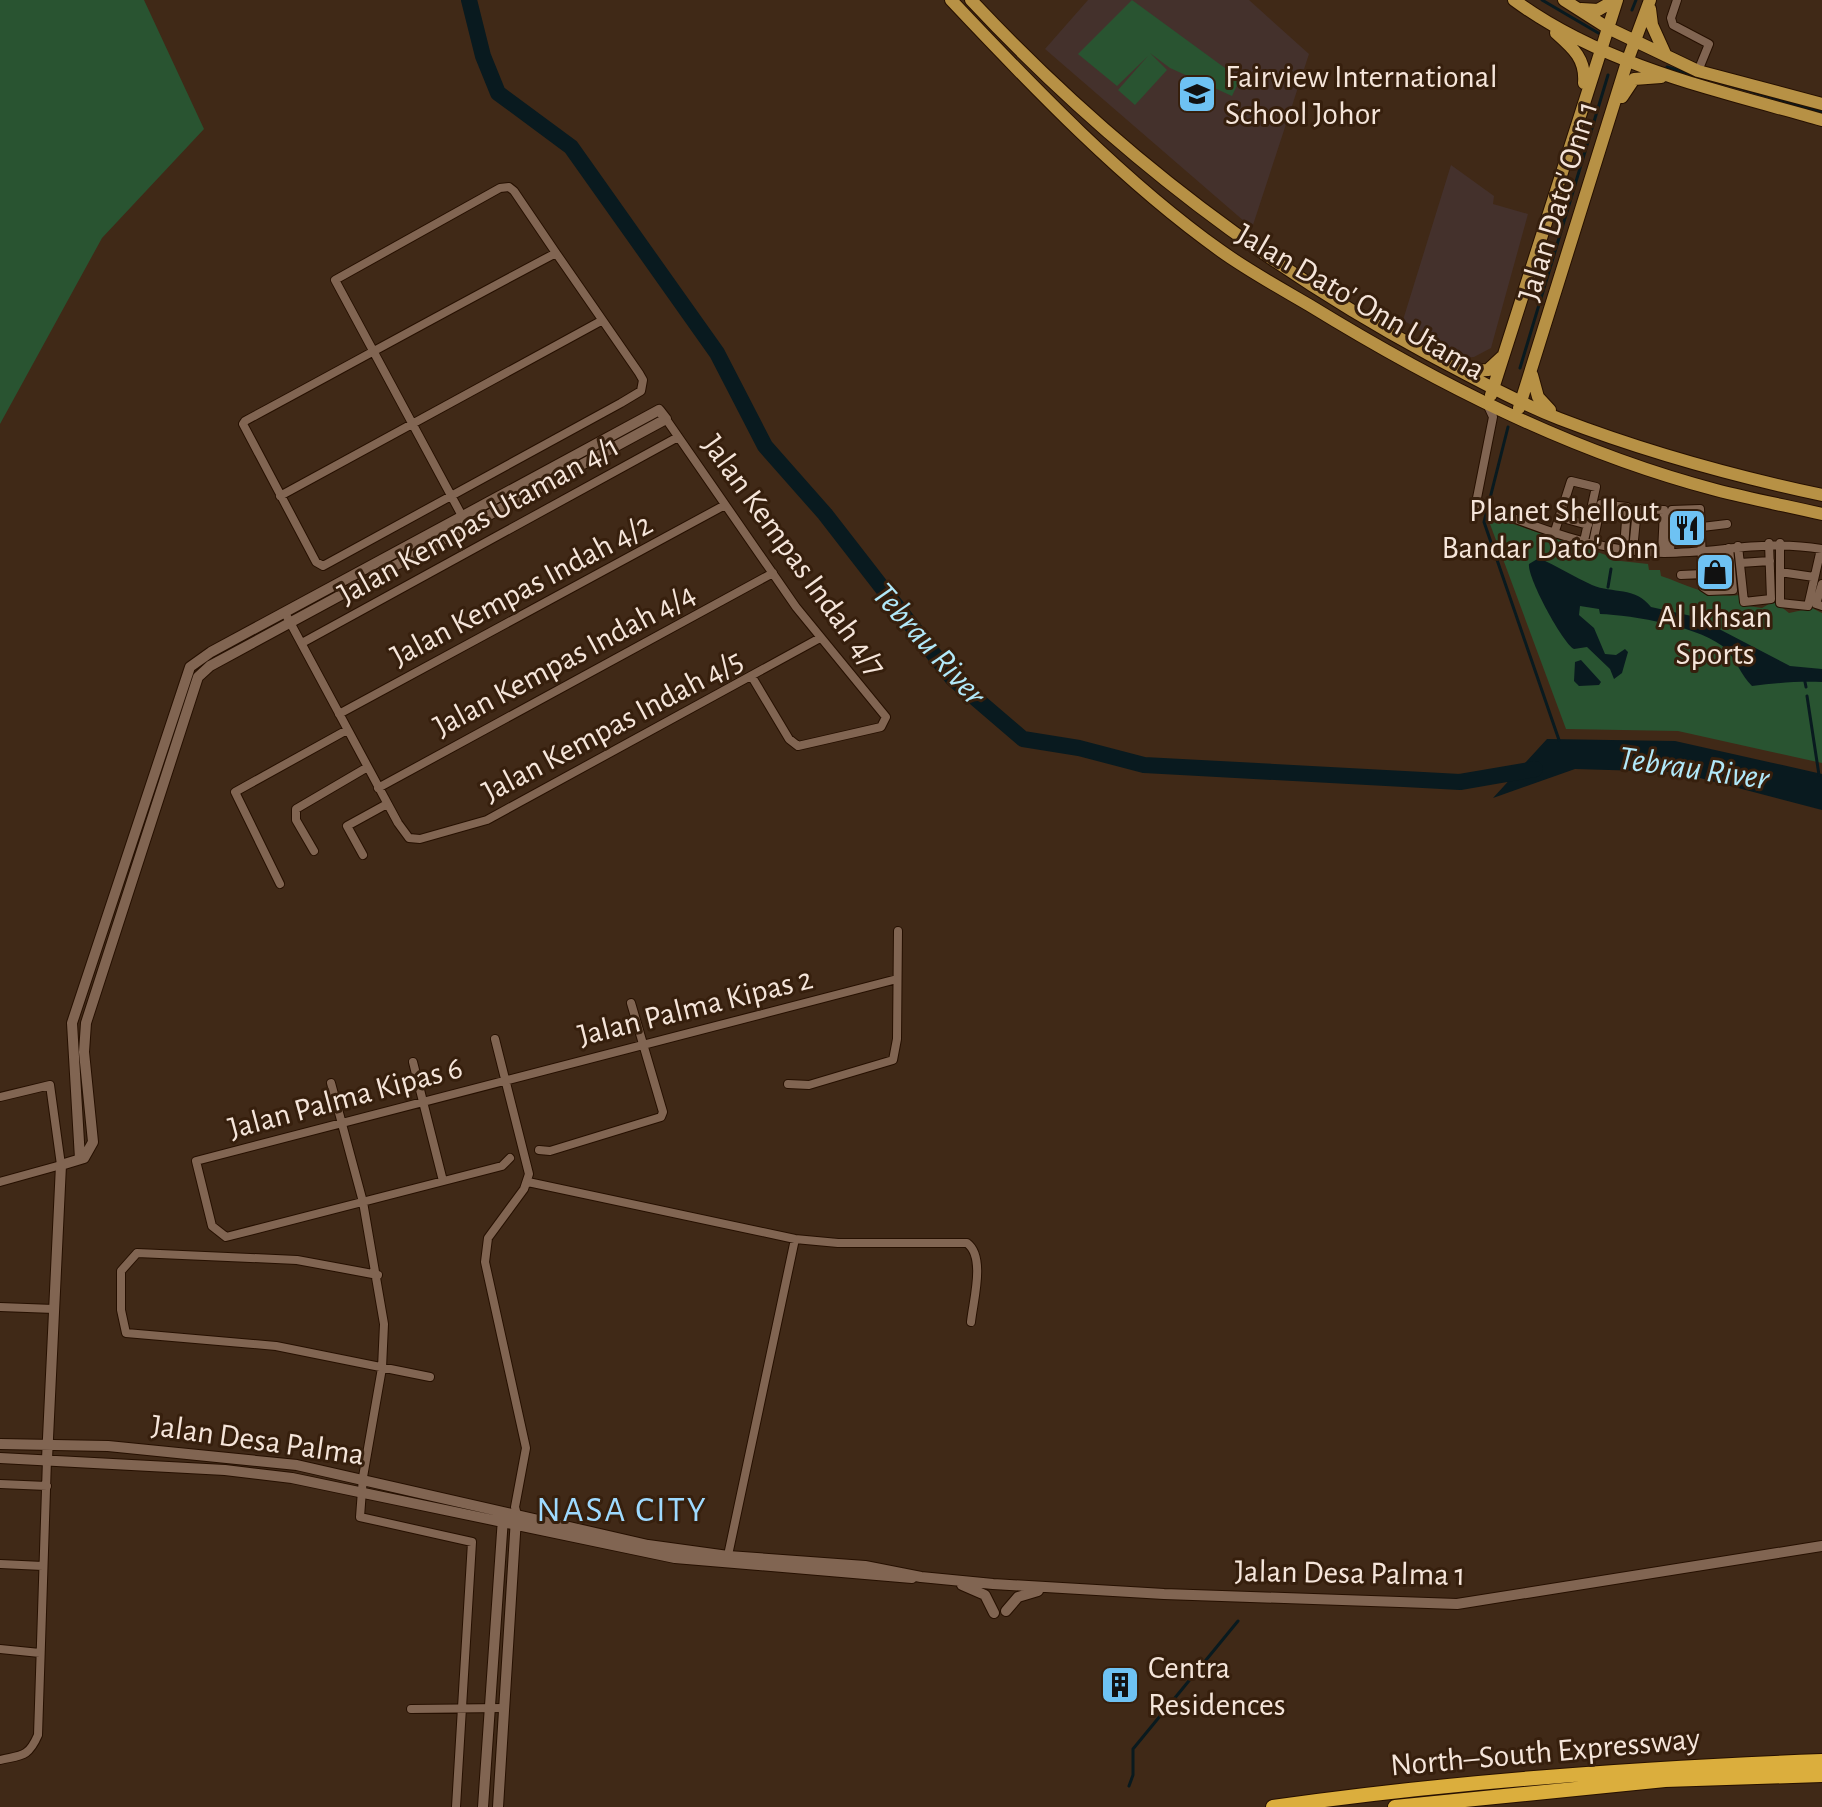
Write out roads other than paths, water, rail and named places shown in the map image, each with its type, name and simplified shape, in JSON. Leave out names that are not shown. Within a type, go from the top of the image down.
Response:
[{"type":"highway","name":"North–South Expressway","points":[[1273,1807],[1458,1784],[1654,1768],[1822,1761]]},
{"type":"highway","name":"North–South Expressway","points":[[1395,1807],[1665,1780],[1822,1775]]},
{"type":"main road","name":"Jalan Dato' Onn Utama","points":[[951,0],[1017,70],[1124,170],[1220,250],[1357,335],[1516,418],[1714,490],[1822,514]]},
{"type":"main road","name":"Jalan Dato' Onn Utama","points":[[971,0],[1036,69],[1202,212],[1365,320],[1493,388],[1560,419],[1718,472],[1822,495]]},
{"type":"main road","points":[[1514,0],[1576,50],[1583,63],[1583,98]]},
{"type":"main road","points":[[1569,3],[1598,10],[1616,0]]},
{"type":"main road","name":"Jalan Dato' Onn 1","points":[[1488,406],[1616,0]]},
{"type":"main road","points":[[1650,1],[1652,25],[1666,56]]},
{"type":"main road","name":"Jalan Dato' Onn 1","points":[[1516,418],[1627,62],[1650,1]]},
{"type":"main road","points":[[1569,3],[1608,28],[1666,56],[1695,77],[1822,120]]},
{"type":"main road","points":[[1541,20],[1627,62],[1822,104]]},
{"type":"main road","points":[[1608,122],[1634,79],[1695,77]]},
{"type":"main road","points":[[1192,226],[1202,212]]},
{"type":"main road","points":[[1452,366],[1481,372],[1497,364],[1506,352]]},
{"type":"main road","points":[[1532,367],[1538,397],[1560,419]]},
{"type":"street","points":[[1677,0],[1671,18],[1673,25],[1709,44],[1695,77]]},
{"type":"street","points":[[468,527],[451,495],[413,424],[374,352],[335,280],[500,188],[509,187],[514,191],[643,380],[641,391],[451,495],[323,566],[316,562],[243,424],[374,352],[556,253]]},
{"type":"street","points":[[280,496],[601,321]]},
{"type":"street","points":[[1488,406],[1493,417],[1476,503],[1554,534],[1629,549],[1666,553],[1769,543],[1780,543],[1821,549],[1808,606],[1780,603],[1780,543]]},
{"type":"street","points":[[0,1182],[61,1165],[80,1159],[89,1154],[93,1142],[84,1052],[86,1023],[198,677],[210,666],[666,419],[656,410],[461,514],[211,652],[190,667],[72,1023],[80,1159]]},
{"type":"street","name":"Jalan Kempas Indah 4/7","points":[[666,419],[820,638],[886,717],[881,727],[798,746],[789,739],[752,677]]},
{"type":"street","name":"Jalan Kempas Utaman 4/1","points":[[302,643],[678,437]]},
{"type":"street","points":[[1554,534],[1571,481],[1596,487],[1588,525],[1588,542]]},
{"type":"street","points":[[1588,542],[1601,504],[1627,507],[1629,549]]},
{"type":"street","name":"Jalan Kempas Indah 4/2","points":[[339,714],[725,505]]},
{"type":"street","points":[[1629,549],[1637,509],[1664,510],[1666,553]]},
{"type":"street","points":[[1666,553],[1672,510],[1700,509],[1703,587],[1709,591],[1733,590],[1733,547]]},
{"type":"street","points":[[1559,517],[1588,525]]},
{"type":"street","points":[[1702,527],[1727,524]]},
{"type":"street","points":[[1733,547],[1740,563],[1744,602],[1771,599],[1769,543]]},
{"type":"street","points":[[1740,563],[1770,561]]},
{"type":"street","points":[[1780,572],[1814,577]]},
{"type":"street","name":"Jalan Kempas Indah 4/4","points":[[378,788],[773,573]]},
{"type":"street","points":[[1681,575],[1703,574]]},
{"type":"street","points":[[1822,584],[1816,604],[1822,606]]},
{"type":"street","points":[[285,613],[387,804],[347,826],[363,855]]},
{"type":"street","name":"Jalan Kempas Indah 4/5","points":[[387,804],[409,838],[420,839],[487,820],[820,638]]},
{"type":"street","points":[[280,884],[235,792],[347,730]]},
{"type":"street","points":[[314,851],[296,820],[296,809],[366,768]]},
{"type":"street","points":[[132,837],[146,840]]},
{"type":"street","points":[[788,1084],[809,1085],[893,1060],[897,1039],[898,931]]},
{"type":"street","name":"Jalan Palma Kipas 2","points":[[505,1080],[897,979]]},
{"type":"street","points":[[539,1150],[550,1151],[661,1117],[631,1003]]},
{"type":"street","points":[[483,1807],[487,1708],[511,1516],[526,1448],[485,1262],[488,1238],[528,1182],[495,1039]]},
{"type":"street","points":[[413,1062],[443,1181]]},
{"type":"street","name":"Jalan Palma Kipas 6","points":[[363,1202],[226,1237],[212,1226],[196,1161],[505,1080]]},
{"type":"street","points":[[331,1083],[363,1202],[384,1324],[382,1368],[359,1513],[363,1519],[468,1538],[472,1542],[456,1807]]},
{"type":"street","points":[[0,1097],[50,1085],[61,1165],[38,1735],[31,1752],[16,1759],[0,1760]]},
{"type":"street","points":[[363,1202],[502,1166],[510,1158]]},
{"type":"street","points":[[528,1182],[795,1239],[838,1243],[967,1243],[974,1248],[977,1258],[971,1322]]},
{"type":"street","points":[[727,1560],[795,1239]]},
{"type":"street","points":[[378,1275],[297,1260],[222,1254],[137,1253],[121,1271],[121,1310],[126,1333],[276,1346],[430,1377]]},
{"type":"street","points":[[0,1307],[54,1309]]},
{"type":"street","name":"Jalan Desa Palma","points":[[0,1444],[131,1448],[265,1461],[363,1477],[511,1516]]},
{"type":"street","name":"Jalan Desa Palma","points":[[0,1458],[225,1470],[361,1489],[511,1516]]},
{"type":"street","points":[[0,1484],[47,1486]]},
{"type":"street","points":[[498,1807],[511,1516]]},
{"type":"street","name":"Jalan Desa Palma 1","points":[[511,1516],[649,1553],[901,1578],[1059,1588],[1457,1604],[1822,1546]]},
{"type":"street","points":[[0,1564],[43,1566]]},
{"type":"street","points":[[950,1580],[985,1595],[994,1613]]},
{"type":"street","points":[[1006,1611],[1024,1594],[1059,1588]]},
{"type":"street","points":[[0,1649],[40,1653]]},
{"type":"street","points":[[411,1709],[503,1708]]},
{"type":"water","points":[[1539,558],[1592,585],[1631,593],[1651,607],[1696,617],[1790,666],[1822,669],[1822,682],[1752,686],[1727,650],[1702,635],[1648,620],[1600,614],[1599,609],[1580,606],[1579,615],[1594,628],[1605,654],[1616,655],[1625,649],[1628,652],[1622,673],[1614,679],[1610,669],[1587,647],[1574,649],[1554,622],[1530,571],[1529,564]]},
{"type":"water","points":[[1581,660],[1601,682],[1599,685],[1579,686],[1574,681],[1575,662]]},
{"type":"water","points":[[1547,739],[1675,741],[1822,774],[1822,810],[1677,772],[1575,769],[1493,798]]},
{"type":"waterway","name":"Tebrau River","points":[[469,0],[483,56],[498,93],[571,147],[717,353],[765,446],[825,514],[953,679],[1023,739],[1079,748],[1144,765],[1460,782],[1535,769]]},
{"type":"waterway","name":"Tebrau River","points":[[472,5],[475,0]]},
{"type":"waterway","points":[[1542,0],[1600,34]]},
{"type":"waterway","points":[[1632,10],[1636,0]]},
{"type":"waterway","points":[[1667,67],[1822,112]]},
{"type":"waterway","points":[[1520,368],[1608,75]]},
{"type":"waterway","points":[[1508,427],[1484,522],[1559,740]]},
{"type":"waterway","points":[[1608,587],[1611,569]]},
{"type":"waterway","points":[[1805,682],[1806,687]]},
{"type":"waterway","points":[[1807,696],[1819,775]]},
{"type":"waterway","points":[[1129,1786],[1133,1775],[1133,1749],[1238,1621]]},
{"type":"place","name":"Fairview International School Johor","points":[[1197,94]]},
{"type":"place","name":"Planet Shellout Bandar Dato' Onn","points":[[1687,528]]},
{"type":"place","name":"Al Ikhsan Sports","points":[[1715,572]]},
{"type":"place","name":"Centra Residences","points":[[1120,1685]]},
{"type":"district","name":"NASA CITY","points":[[622,1508]]}]
